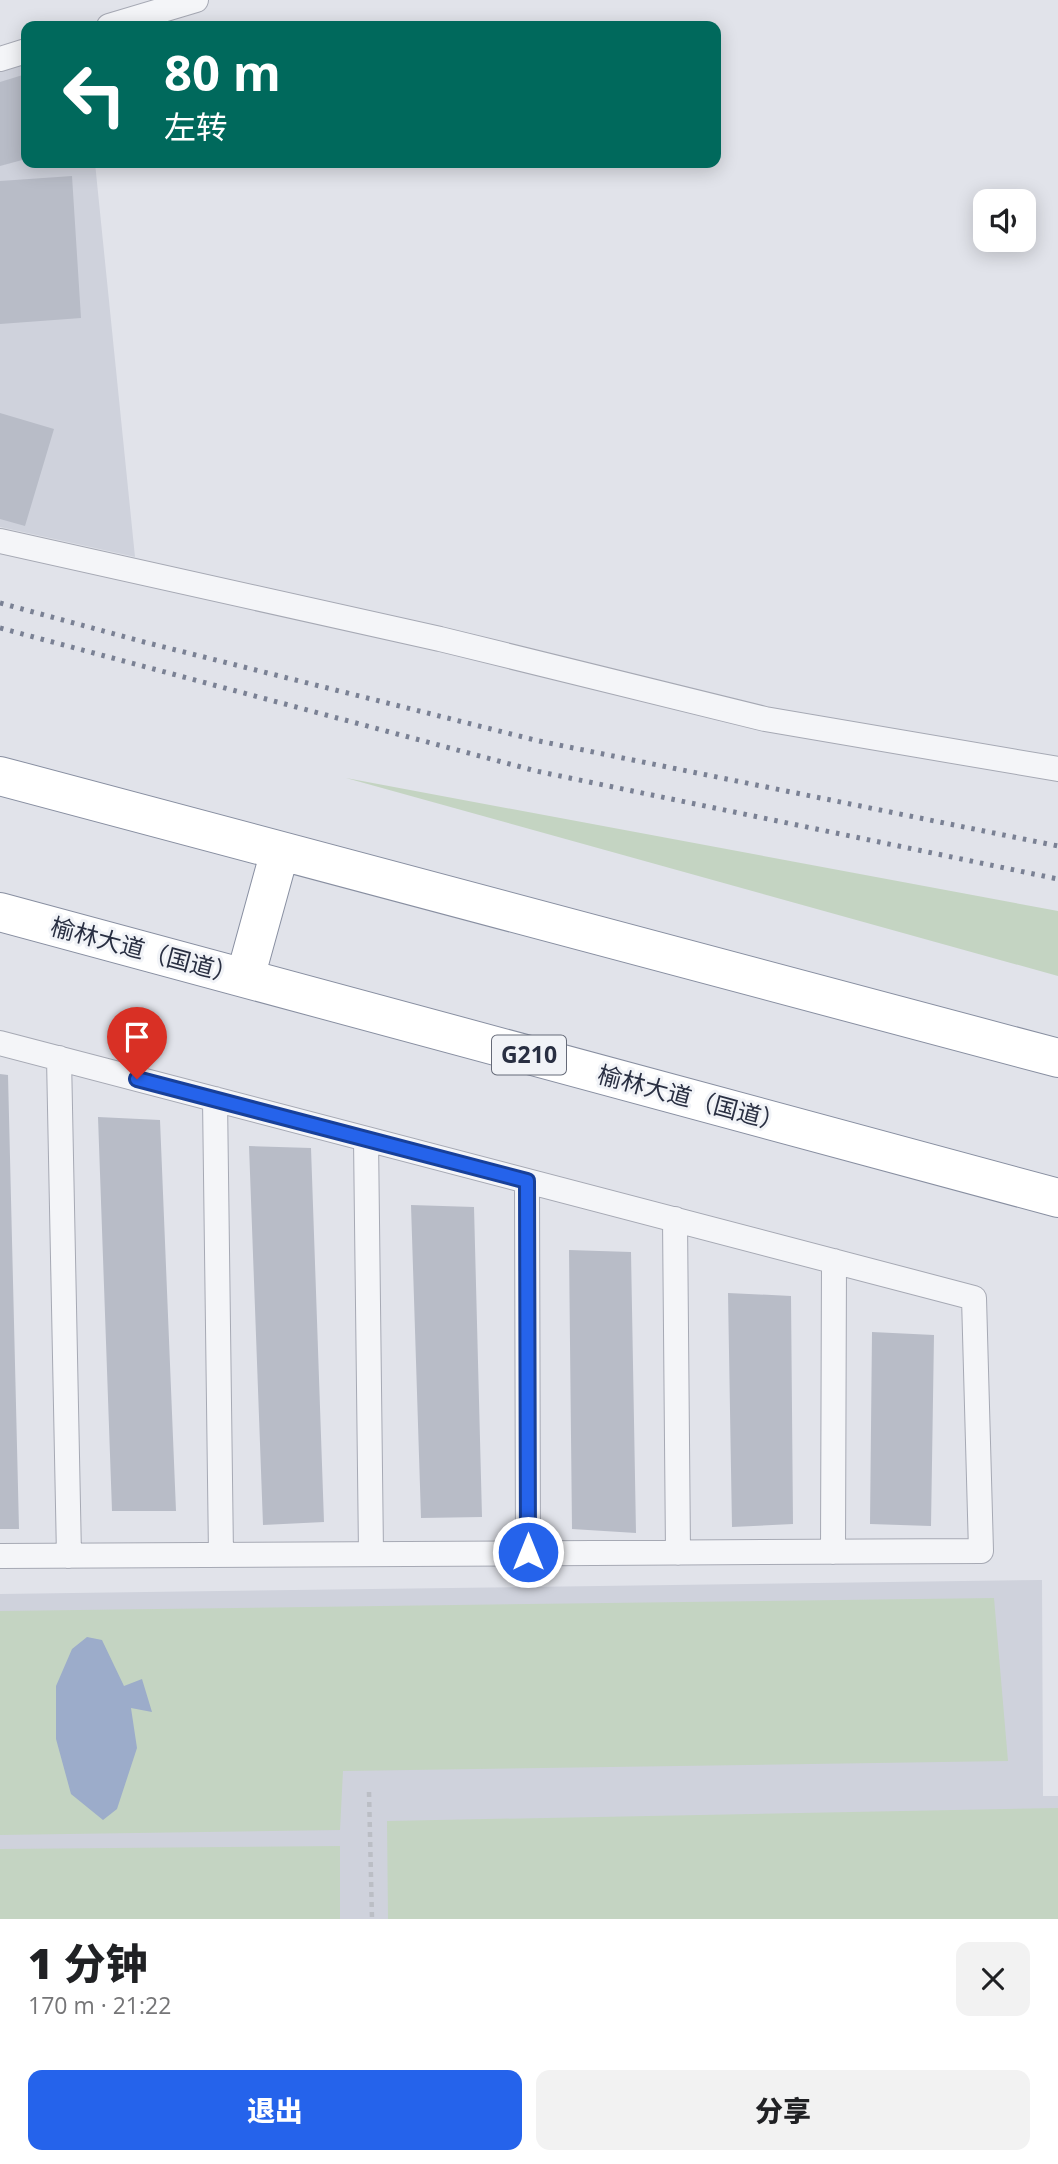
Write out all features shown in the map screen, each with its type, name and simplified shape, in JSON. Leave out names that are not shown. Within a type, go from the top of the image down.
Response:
[{"type":"highway","points":[[0,776],[1058,1058]]},
{"type":"highway","points":[[245,978],[279,851]]},
{"type":"highway","name":"榆林大道（国道）","points":[[0,912],[1058,1198]]},
{"type":"street","points":[[126,21],[195,0]]},
{"type":"street","points":[[0,59],[21,53]]},
{"type":"street","points":[[0,541],[454,643],[765,719],[1058,769]]},
{"type":"street","points":[[0,1043],[974,1298],[981,1551],[0,1556]]},
{"type":"street","points":[[59,1058],[69,1556]]},
{"type":"street","points":[[215,1099],[221,1555]]},
{"type":"street","points":[[366,1139],[371,1553]]},
{"type":"street","points":[[527,1181],[528,1552]]},
{"type":"street","points":[[675,1219],[678,1553]]},
{"type":"street","points":[[832,1552],[834,1261]]},
{"type":"path","points":[[369,1793],[372,1919]]},
{"type":"shaded area","points":[[21,65],[21,168],[96,168],[135,557],[0,527],[0,71]]},
{"type":"shaded area","points":[[1042,1580],[1043,1796],[1058,1796],[1058,1919],[0,1919],[0,1594]]},
{"type":"green space","points":[[346,778],[1058,911],[1058,976]]},
{"type":"green space","points":[[994,1598],[1008,1761],[343,1771],[340,1830],[0,1835],[0,1611]]},
{"type":"green space","points":[[1058,1808],[1058,1919],[388,1919],[387,1821]]},
{"type":"green space","points":[[340,1846],[340,1919],[0,1919],[0,1849]]},
{"type":"water","points":[[87,1637],[102,1640],[124,1686],[142,1679],[152,1712],[131,1708],[137,1748],[117,1809],[103,1820],[71,1794],[56,1739],[56,1686],[72,1649]]},
{"type":"building","points":[[21,76],[21,160],[0,166],[0,82]]},
{"type":"building","points":[[72,176],[81,318],[0,324],[0,181]]},
{"type":"building","points":[[0,413],[54,429],[25,526],[0,519]]},
{"type":"building","points":[[0,1074],[8,1075],[19,1529],[0,1529]]},
{"type":"building","points":[[98,1117],[160,1120],[176,1511],[112,1511]]},
{"type":"building","points":[[249,1146],[311,1148],[324,1522],[263,1525]]},
{"type":"building","points":[[411,1205],[474,1207],[482,1517],[421,1518]]},
{"type":"building","points":[[569,1250],[631,1252],[636,1533],[572,1529]]},
{"type":"building","points":[[728,1293],[791,1296],[793,1524],[732,1527]]},
{"type":"building","points":[[872,1332],[934,1335],[931,1526],[870,1524]]},
{"type":"railway","points":[[0,603],[539,741],[1058,846]]},
{"type":"railway","points":[[0,628],[536,771],[1058,879]]},
{"type":"route","points":[[137,1079],[527,1181],[528,1552]]}]
